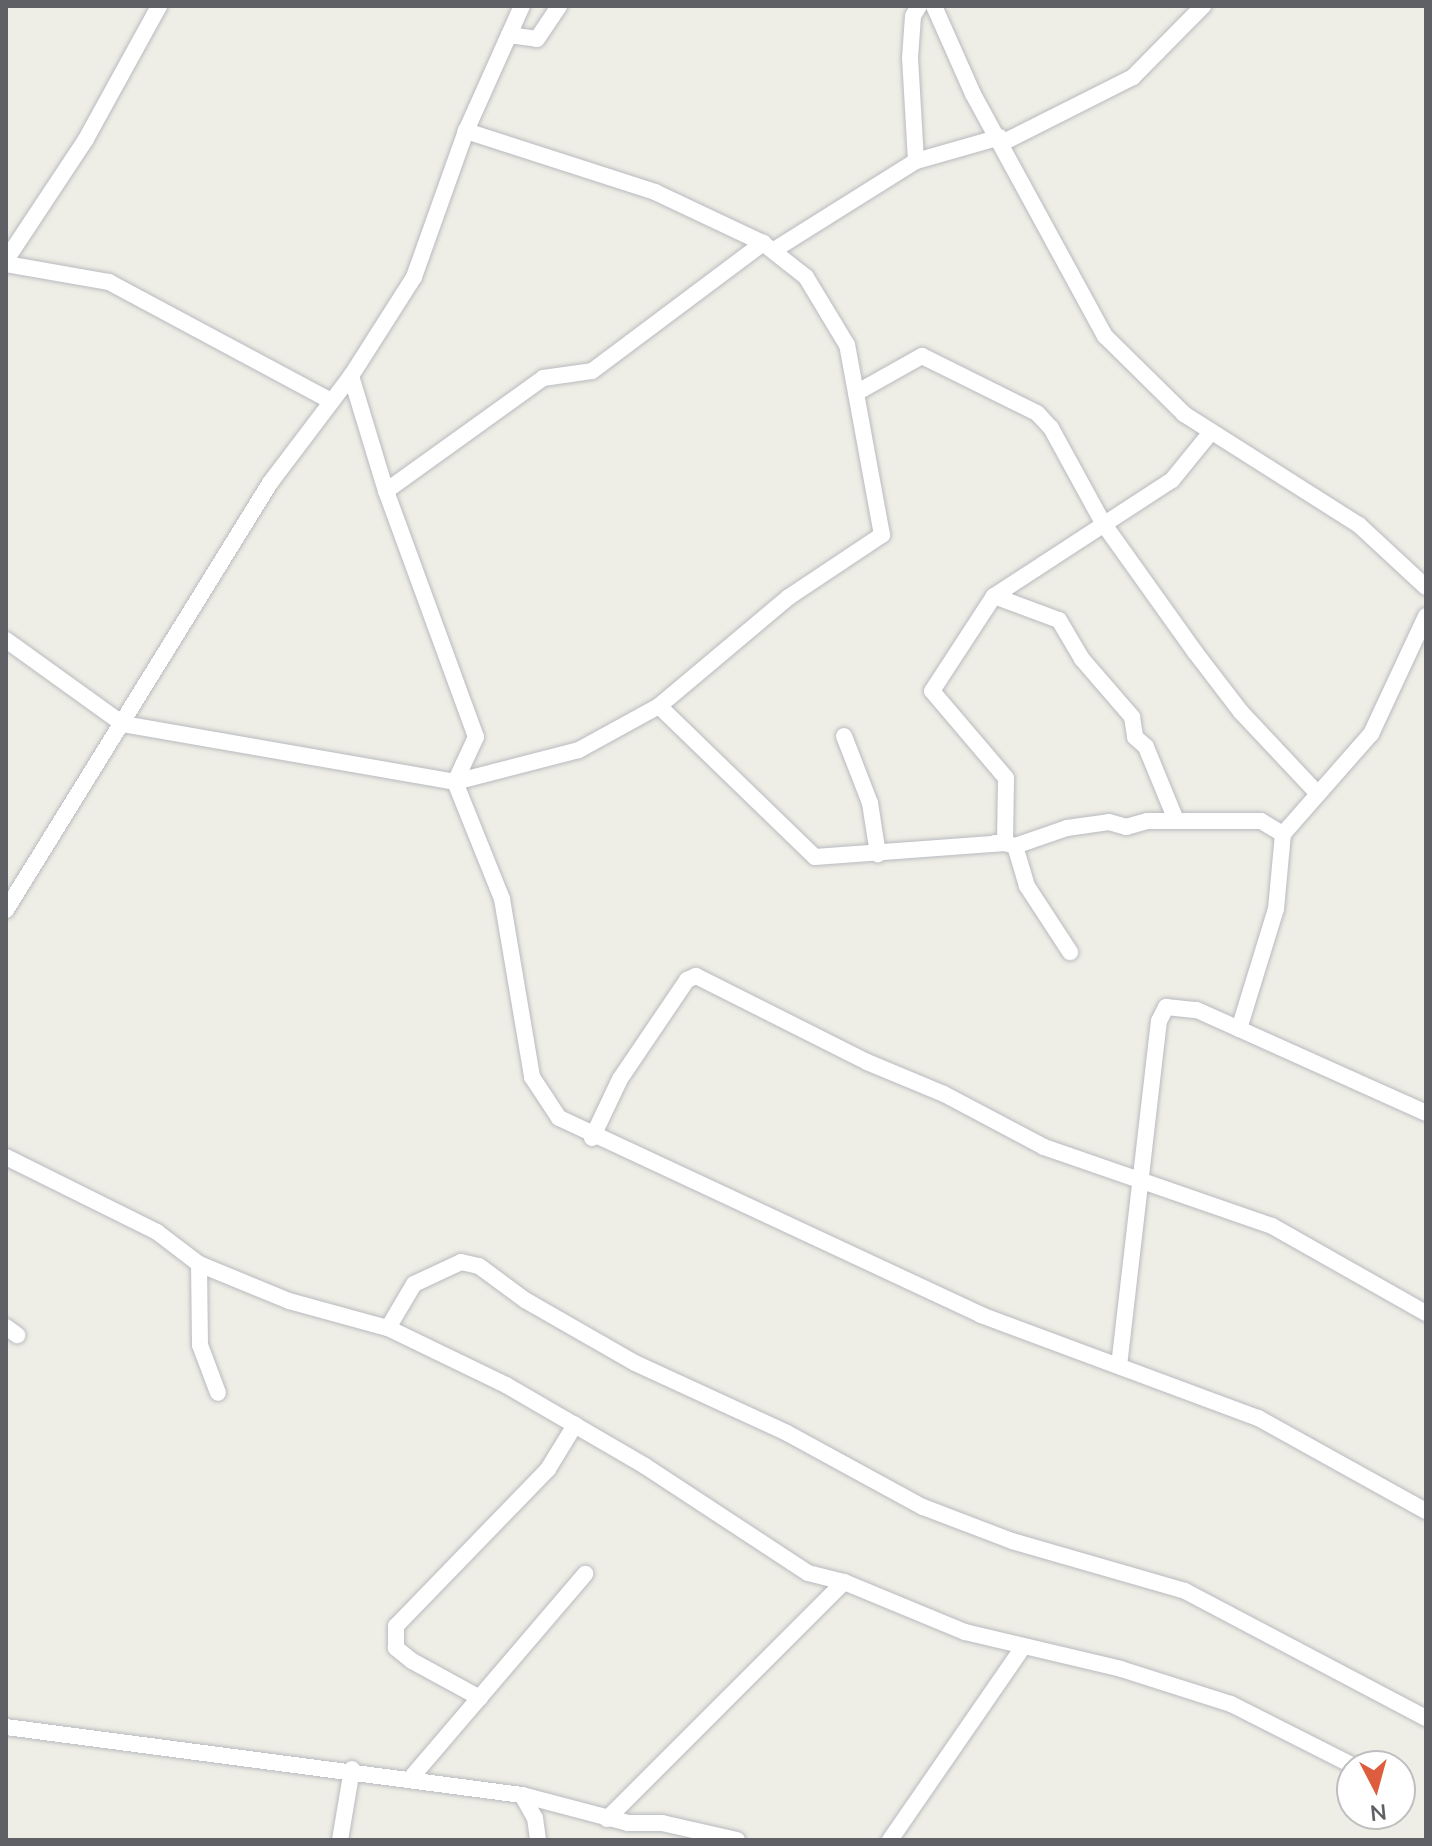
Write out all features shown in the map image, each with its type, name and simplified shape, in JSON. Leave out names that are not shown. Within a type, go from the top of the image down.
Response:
[{"type":"street","points":[[159,6],[86,139],[6,262],[109,282],[329,400]]},
{"type":"street","points":[[6,910],[270,483],[329,400],[351,376],[414,277],[466,131],[522,6]]},
{"type":"street","points":[[509,35],[537,39],[559,6]]},
{"type":"street","points":[[916,161],[910,58],[913,16],[919,6]]},
{"type":"street","points":[[934,6],[973,94],[1001,140],[1097,324],[1147,382],[1211,432],[1359,525],[1426,587]]},
{"type":"street","points":[[386,491],[543,378],[592,371],[768,247],[916,161],[1001,140],[1133,77],[1203,6]]},
{"type":"street","points":[[6,640],[123,724],[455,782],[579,750],[659,706],[789,597],[882,535],[847,345],[806,277],[768,247],[655,192],[466,131]]},
{"type":"street","points":[[856,393],[922,356],[1022,402],[1051,428],[1103,523],[1241,712],[1318,794]]},
{"type":"street","points":[[351,376],[386,491],[476,737],[455,782],[502,899],[532,1077],[559,1118],[592,1138],[811,1232],[981,1315],[1258,1418],[1426,1511]]},
{"type":"street","points":[[1070,952],[1027,886],[1010,844],[1006,778],[932,691],[994,596],[1172,480],[1211,432]]},
{"type":"street","points":[[994,596],[1059,620],[1082,659],[1132,717],[1135,737],[1146,747],[1176,820]]},
{"type":"street","points":[[1239,1029],[1276,909],[1283,834],[1371,734],[1425,624]]},
{"type":"street","points":[[659,706],[815,857],[1010,844],[1087,824],[1126,827],[1176,820],[1261,821],[1283,834]]},
{"type":"street","points":[[844,736],[870,803],[878,854]]},
{"type":"street","points":[[592,1138],[620,1079],[687,980],[696,976],[867,1062],[944,1094],[1044,1147],[1285,1232],[1426,1313]]},
{"type":"street","points":[[1119,1366],[1144,1184],[1163,1010],[1183,1006],[1426,1113]]},
{"type":"street","points":[[6,1157],[157,1232],[199,1264],[289,1301],[388,1328],[575,1425],[723,1515],[780,1558],[808,1573],[844,1582],[965,1632],[1121,1669],[1231,1704],[1336,1757]]},
{"type":"street","points":[[388,1328],[414,1284],[461,1262],[479,1266],[525,1300],[635,1363],[787,1433],[923,1507],[1025,1545],[1185,1591],[1426,1718]]},
{"type":"street","points":[[199,1264],[200,1345],[218,1393]]},
{"type":"street","points":[[480,1698],[412,1661],[396,1648],[396,1626],[548,1469],[575,1425]]},
{"type":"street","points":[[410,1779],[585,1574]]},
{"type":"street","points":[[607,1819],[844,1582]]},
{"type":"street","points":[[890,1840],[1023,1647]]},
{"type":"street","points":[[6,1727],[352,1769],[522,1795],[559,1801],[607,1819],[662,1823],[737,1840]]},
{"type":"street","points":[[340,1840],[352,1769]]},
{"type":"street","points":[[522,1795],[535,1818],[538,1840]]}]
